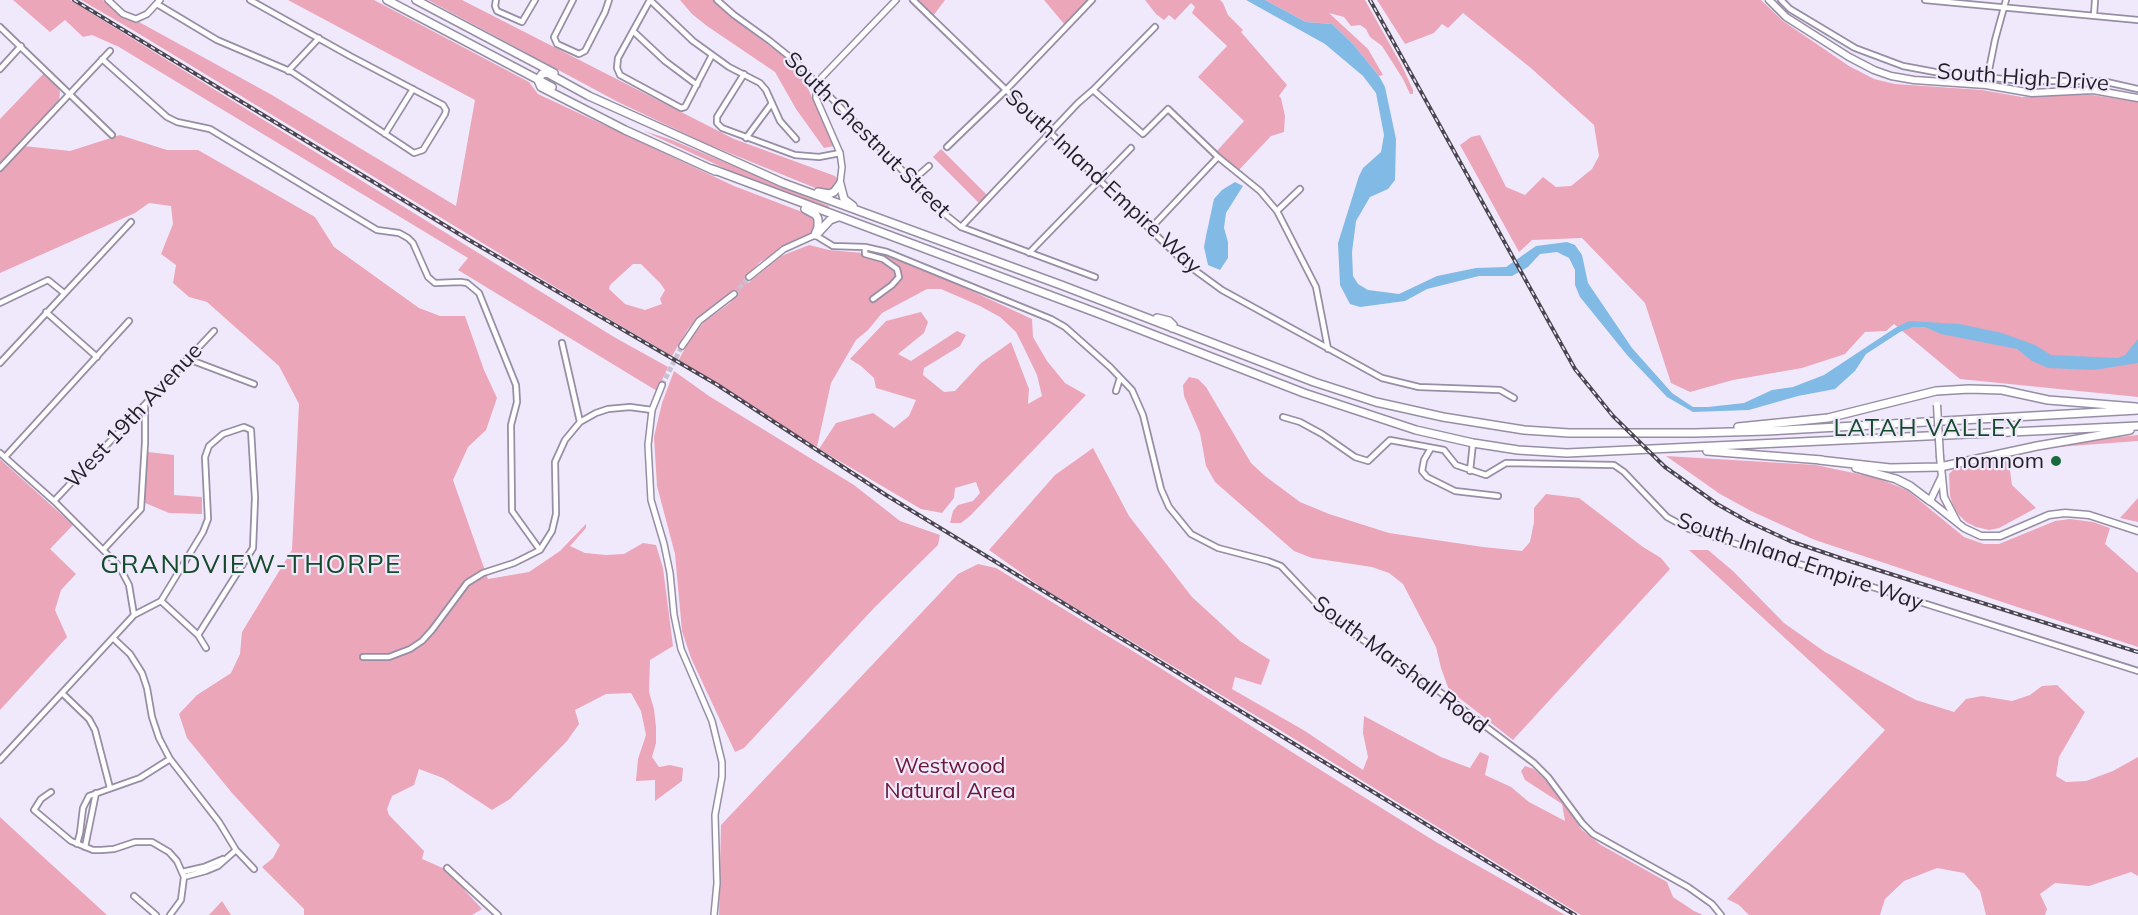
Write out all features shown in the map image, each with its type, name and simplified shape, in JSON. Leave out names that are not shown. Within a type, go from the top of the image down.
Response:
[{"type":"highway","points":[[387,0],[646,138],[736,182],[812,212],[816,215],[819,224],[815,235]]},
{"type":"highway","points":[[416,0],[609,104]]},
{"type":"highway","points":[[538,80],[542,74],[547,73],[589,96],[783,183],[1098,299],[1169,321],[1172,323],[1172,328],[1164,335],[1100,314]]},
{"type":"highway","points":[[732,160],[824,194],[834,192],[840,184]]},
{"type":"highway","points":[[712,169],[1272,381],[1416,430],[1473,443],[1518,450],[1567,453],[2138,427]]},
{"type":"highway","points":[[840,184],[844,199],[868,214]]},
{"type":"highway","points":[[815,235],[830,220],[838,218]]},
{"type":"highway","points":[[1172,328],[1314,382],[1376,402],[1443,417],[1524,430],[1569,433],[1767,431],[2138,409]]},
{"type":"highway","points":[[1679,432],[1709,428],[1766,426],[1811,420],[1854,412],[1936,391],[1969,389],[2001,390],[2048,400],[2138,409]]},
{"type":"highway","points":[[1678,449],[1890,468],[1940,467],[2138,427]]},
{"type":"highway","points":[[1819,460],[1892,477],[1910,486],[1930,501]]},
{"type":"main road","name":"South High Drive","points":[[1769,0],[1786,16],[1849,57],[1891,76],[1914,80],[1986,85],[2032,93],[2092,90],[2138,98]]},
{"type":"main road","points":[[1936,391],[1941,478],[1946,503],[1959,525]]},
{"type":"main road","points":[[1941,478],[1930,501],[1959,525],[1975,534],[1994,536],[2005,534],[2049,515],[2074,513],[2089,515],[2138,531]]},
{"type":"street","points":[[108,0],[123,15],[136,20],[147,14],[159,2],[217,40],[288,71],[416,153],[423,150],[445,114],[445,106],[249,0]]},
{"type":"street","points":[[496,0],[497,11],[522,22],[535,0]]},
{"type":"street","points":[[573,0],[554,39],[558,44],[576,53],[582,53],[605,12],[609,0]]},
{"type":"street","points":[[712,55],[685,107],[681,108],[624,78],[618,72],[618,58],[650,0],[686,36],[763,86],[780,121],[796,139]]},
{"type":"street","name":"South Chestnut Street","points":[[717,0],[788,54],[946,215],[961,227],[1095,277]]},
{"type":"street","points":[[840,184],[843,167],[840,153],[816,98],[817,84],[896,0]]},
{"type":"street","name":"South Inland Empire Way","points":[[913,0],[1185,263],[1222,290],[1382,378],[1419,387],[1500,390],[1514,398]]},
{"type":"street","points":[[947,147],[1006,90],[1092,0]]},
{"type":"street","name":"South High Drive","points":[[1782,0],[1790,9],[1855,48],[1904,66],[1935,72],[2049,82],[2102,81],[2138,90]]},
{"type":"street","points":[[1929,0],[2003,9],[2138,20]]},
{"type":"street","points":[[1986,85],[2006,0]]},
{"type":"street","points":[[2094,15],[2095,0]]},
{"type":"street","points":[[0,27],[112,135]]},
{"type":"street","points":[[961,227],[1078,103],[1094,90],[1155,27]]},
{"type":"street","points":[[633,31],[664,61],[697,85]]},
{"type":"street","points":[[288,71],[319,38]]},
{"type":"street","points":[[0,69],[21,46]]},
{"type":"street","points":[[1849,57],[1855,48]]},
{"type":"street","points":[[0,168],[110,51]]},
{"type":"street","points":[[102,59],[167,117],[177,122],[210,129],[377,230],[399,233],[408,238],[413,243],[428,277],[435,283],[467,283],[479,293],[516,385],[517,402],[511,425],[512,511],[540,550]]},
{"type":"street","points":[[744,74],[717,117],[717,123],[722,128],[795,155],[819,157],[840,153]]},
{"type":"street","points":[[385,134],[413,89]]},
{"type":"street","points":[[1094,90],[1143,134],[1168,109],[1218,157],[1260,191],[1277,211],[1316,287],[1328,349]]},
{"type":"street","points":[[746,138],[772,103]]},
{"type":"street","points":[[1029,253],[1131,148]]},
{"type":"street","points":[[1150,229],[1218,157]]},
{"type":"street","points":[[913,180],[929,166]]},
{"type":"street","points":[[1277,211],[1300,189]]},
{"type":"street","points":[[0,363],[131,222]]},
{"type":"street","points":[[749,277],[784,249],[815,235]]},
{"type":"street","name":"South Marshall Road","points":[[815,235],[833,246],[865,247],[887,252],[1051,319],[1065,327],[1132,390],[1143,415],[1161,489],[1169,507],[1191,534],[1218,548],[1281,566],[1330,618],[1436,689],[1534,763],[1548,777],[1582,823],[1593,834],[1688,887],[1712,904],[1721,915]]},
{"type":"street","points":[[865,247],[865,254],[883,260],[897,269],[899,277],[873,299]]},
{"type":"street","points":[[0,303],[48,280],[64,293]]},
{"type":"street","points":[[682,346],[699,321],[734,294]]},
{"type":"street","points":[[46,312],[97,357]]},
{"type":"street","points":[[5,458],[129,321]]},
{"type":"street","name":"West 19th Avenue","points":[[54,501],[214,331]]},
{"type":"street","points":[[562,343],[580,422]]},
{"type":"street","points":[[188,359],[254,384]]},
{"type":"street","points":[[1116,392],[1120,378]]},
{"type":"street","points":[[662,385],[652,410],[648,445],[651,500],[666,554],[681,649],[712,721],[722,762],[722,777],[715,815],[717,883],[714,915]]},
{"type":"street","points":[[103,550],[141,509],[145,406]]},
{"type":"street","points":[[363,657],[389,657],[410,649],[432,630],[467,583],[483,573],[540,550],[552,531],[556,514],[555,462],[565,440],[580,422],[596,413],[620,407],[652,410]]},
{"type":"street","points":[[1283,417],[1300,422],[1355,457],[1368,461],[1390,440],[1444,450],[1456,465],[1470,471],[1473,443]]},
{"type":"street","points":[[0,760],[134,615],[161,601],[203,532],[208,519],[205,457],[209,446],[223,434],[244,427],[251,430],[255,498],[253,548],[198,635]]},
{"type":"street","points":[[1431,448],[1424,460],[1422,471],[1427,477],[1455,491],[1498,496]]},
{"type":"street","points":[[0,453],[54,501],[124,574],[129,585],[134,615]]},
{"type":"street","name":"South Inland Empire Way","points":[[1470,471],[1486,475],[1506,463],[1614,465],[1624,472],[1667,516],[1689,529],[2138,671]]},
{"type":"street","points":[[161,601],[198,635],[206,648]]},
{"type":"street","points":[[113,638],[130,654],[142,673],[152,717],[159,738],[170,759],[219,822],[236,850],[254,869]]},
{"type":"street","points":[[62,693],[88,719],[94,730],[110,788]]},
{"type":"street","points":[[77,844],[85,803],[89,796],[140,778],[170,759]]},
{"type":"street","points":[[51,792],[41,799],[34,810],[65,837],[77,844],[101,850],[114,849],[135,842],[152,842],[169,852],[177,861],[183,874],[181,900],[170,915]]},
{"type":"street","points":[[85,847],[96,793]]},
{"type":"street","points":[[183,874],[206,872],[218,866],[223,859],[236,850]]},
{"type":"street","points":[[447,868],[498,915]]},
{"type":"street","points":[[134,896],[156,915]]},
{"type":"green space","points":[[13,0],[70,0],[614,337],[668,367],[657,391],[458,270],[468,258],[119,47],[92,35],[83,37],[65,20],[50,32]]},
{"type":"green space","points":[[81,0],[103,0],[119,14],[139,22],[272,95],[456,206],[475,100],[288,0],[374,0],[529,82],[538,94],[734,186],[810,215],[815,220],[816,227],[811,233],[760,262],[746,277],[748,283],[781,256],[809,245],[829,250],[885,255],[961,286],[1032,319],[1033,337],[1047,361],[1065,383],[1086,395],[970,516],[961,523],[950,523],[953,511],[958,505],[973,501],[980,493],[976,482],[955,488],[954,498],[942,513],[921,509],[819,449],[836,423],[873,413],[894,428],[909,416],[916,400],[876,388],[874,378],[850,359],[886,321],[921,312],[928,322],[924,333],[898,354],[911,361],[957,331],[966,335],[960,346],[924,368],[923,375],[944,392],[955,391],[981,363],[1011,342],[1029,389],[1028,404],[1042,396],[1037,375],[1016,332],[1000,317],[941,289],[927,289],[882,313],[856,340],[831,383],[817,447],[677,363],[690,339],[704,322],[730,303],[736,295],[732,293],[700,316],[688,329],[672,356]],"holes":[[[633,264],[641,264],[665,290],[660,299],[662,304],[645,310],[625,304],[609,289],[610,285]]]},
{"type":"green space","points":[[428,0],[462,0],[734,139],[835,176],[839,181],[832,191],[825,192],[705,143],[618,102]]},
{"type":"green space","points":[[680,0],[713,0],[734,19],[790,61],[802,75],[834,146],[824,148],[796,109],[775,72],[707,26]]},
{"type":"green space","points":[[917,0],[945,0],[933,16]]},
{"type":"green space","points":[[1044,0],[1090,0],[1065,25]]},
{"type":"green space","points":[[1145,0],[1220,0],[1228,15],[1243,30],[1241,32],[1287,85],[1279,96],[1285,116],[1284,132],[1271,136],[1238,171],[1216,152],[1244,121],[1198,77],[1227,46],[1192,13],[1195,7],[1191,3],[1175,20],[1169,15],[1164,20]]},
{"type":"green space","points":[[1265,0],[1365,0],[1402,66],[1413,94],[1410,94],[1382,46],[1360,25],[1351,26],[1344,17],[1329,13],[1368,49],[1383,75],[1379,76],[1353,44],[1332,24],[1306,22]]},
{"type":"green space","points":[[1377,0],[1761,0],[1783,21],[1849,66],[1874,79],[1895,84],[1982,90],[2022,97],[2086,94],[2138,102],[2138,397],[1960,379],[1894,324],[1886,331],[1865,332],[1845,354],[1802,368],[1733,380],[1690,392],[1671,383],[1645,303],[1582,238],[1532,240],[1519,252],[1460,145],[1471,137],[1480,135],[1506,187],[1525,195],[1543,177],[1556,187],[1571,186],[1592,169],[1599,156],[1594,125],[1532,69],[1463,13],[1448,28],[1442,24],[1434,33],[1405,44]]},
{"type":"green space","points":[[44,73],[57,85],[60,92],[59,100],[0,163],[0,119]]},
{"type":"green space","points":[[644,131],[672,140],[829,206],[828,210],[741,176]]},
{"type":"green space","points":[[120,135],[167,150],[198,150],[315,217],[334,247],[419,308],[440,316],[465,316],[484,370],[497,398],[486,430],[468,447],[453,480],[488,579],[529,572],[560,551],[586,524],[586,528],[570,546],[585,553],[624,554],[643,543],[656,545],[663,568],[673,646],[650,660],[649,692],[656,727],[656,743],[652,757],[659,767],[670,765],[683,768],[682,781],[655,801],[655,780],[636,781],[638,759],[646,735],[641,711],[631,693],[606,694],[575,710],[579,724],[567,741],[510,799],[492,810],[443,778],[419,769],[414,785],[392,796],[387,809],[389,815],[424,851],[422,859],[445,869],[482,909],[472,915],[304,915],[304,909],[262,867],[273,858],[280,845],[232,793],[187,738],[179,714],[197,695],[231,673],[240,654],[242,632],[292,550],[299,404],[279,366],[207,302],[189,297],[173,283],[176,265],[161,254],[173,224],[171,206],[149,203],[135,213],[0,273],[0,172],[24,146],[70,151]]},
{"type":"green space","points":[[941,149],[987,195],[979,203],[933,157]]},
{"type":"green space","points":[[674,371],[709,396],[854,485],[900,521],[940,535],[938,545],[874,608],[744,748],[735,752],[691,658],[682,631],[675,554],[657,486],[654,437],[662,403]]},
{"type":"green space","points":[[1189,377],[1198,379],[1206,387],[1251,463],[1300,502],[1329,514],[1389,533],[1522,551],[1530,542],[1534,508],[1546,494],[1579,498],[1661,558],[1670,569],[1513,740],[1449,690],[1436,647],[1403,584],[1389,573],[1372,567],[1312,558],[1294,551],[1215,482],[1206,466],[1200,433],[1184,396],[1183,385]]},
{"type":"green space","points":[[2138,435],[2138,441],[2044,448],[2089,440]]},
{"type":"green space","points":[[1093,448],[1129,516],[1192,597],[1240,641],[1270,660],[1261,685],[1235,677],[1232,689],[1305,731],[1363,770],[1368,757],[1363,733],[1364,716],[1441,757],[1470,768],[1480,752],[1489,756],[1485,775],[1511,787],[1529,802],[1565,821],[1562,804],[1525,780],[1521,771],[1525,766],[1534,769],[1550,784],[1582,830],[1601,845],[1667,882],[1673,897],[1703,915],[1581,915],[1044,589],[989,550],[1055,475]]},
{"type":"green space","points":[[148,452],[174,455],[174,495],[202,497],[202,514],[169,513],[143,502]]},
{"type":"green space","points":[[1666,456],[1816,465],[1877,478],[1907,490],[1964,537],[1984,544],[1999,544],[2055,521],[2070,519],[2093,522],[2110,528],[2105,544],[2138,573],[2138,647],[1815,540],[1720,494]]},
{"type":"green space","points":[[2008,456],[2012,485],[2036,508],[1999,528],[1989,530],[1966,522],[1953,505],[1950,496],[1949,474],[1953,470]]},
{"type":"green space","points":[[0,459],[73,525],[50,549],[76,574],[61,590],[55,610],[67,637],[0,710]]},
{"type":"green space","points":[[2138,498],[2138,522],[2120,518]]},
{"type":"green space","points":[[1689,550],[1708,550],[1733,571],[1784,623],[1825,652],[1916,700],[1954,712],[1966,699],[1982,696],[2012,701],[2030,695],[2042,686],[2057,685],[2085,712],[2059,757],[2056,776],[2066,782],[2086,781],[2113,771],[2138,757],[2138,876],[2131,872],[2089,886],[2055,883],[2040,894],[2047,909],[2045,915],[1986,915],[1980,891],[1964,873],[1937,868],[1904,881],[1885,899],[1880,915],[1749,915],[1739,905],[1727,899],[1885,730]]},
{"type":"green space","name":"Westwood Natural Area","points":[[978,564],[996,568],[1154,664],[1436,842],[1565,915],[719,915],[721,825],[958,574]]},
{"type":"green space","points":[[0,817],[40,854],[107,915],[0,915]]},
{"type":"green space","points":[[222,901],[231,915],[209,915]]},
{"type":"water","points":[[1246,0],[1265,0],[1306,22],[1332,24],[1353,44],[1385,87],[1396,139],[1395,180],[1388,189],[1370,197],[1356,221],[1352,252],[1353,276],[1358,284],[1368,290],[1399,294],[1437,276],[1476,268],[1506,267],[1536,246],[1567,242],[1575,245],[1582,255],[1588,283],[1632,348],[1672,393],[1693,407],[1744,403],[1772,390],[1793,387],[1824,375],[1909,321],[1960,324],[2002,333],[2035,345],[2051,355],[2118,358],[2125,355],[2138,339],[2138,363],[2094,370],[2048,368],[2032,361],[2017,349],[1941,334],[1925,327],[1913,327],[1900,332],[1866,354],[1855,371],[1835,389],[1798,396],[1749,410],[1693,412],[1667,397],[1627,355],[1580,297],[1575,285],[1575,270],[1569,258],[1557,252],[1540,254],[1528,267],[1512,276],[1479,276],[1427,289],[1405,301],[1360,307],[1350,304],[1340,285],[1338,243],[1359,176],[1363,168],[1381,152],[1384,135],[1376,93],[1363,76],[1325,44]]},
{"type":"water","points":[[1235,182],[1243,186],[1226,213],[1224,228],[1228,242],[1228,258],[1220,270],[1208,265],[1204,247],[1214,199],[1222,190]]},
{"type":"tunnel","points":[[734,294],[749,277]]},
{"type":"tunnel","points":[[662,385],[682,346]]},
{"type":"railway","points":[[74,0],[469,240],[716,384],[886,495],[1575,915]]},
{"type":"railway","points":[[1370,0],[1575,369],[1613,416],[1665,467],[1717,504],[1790,541],[2138,652]]},
{"type":"place","name":"nomnom","points":[[2056,461]]},
{"type":"district","name":"LATAH VALLEY","points":[[1928,429]]},
{"type":"district","name":"GRANDVIEW-THORPE","points":[[251,565]]}]
